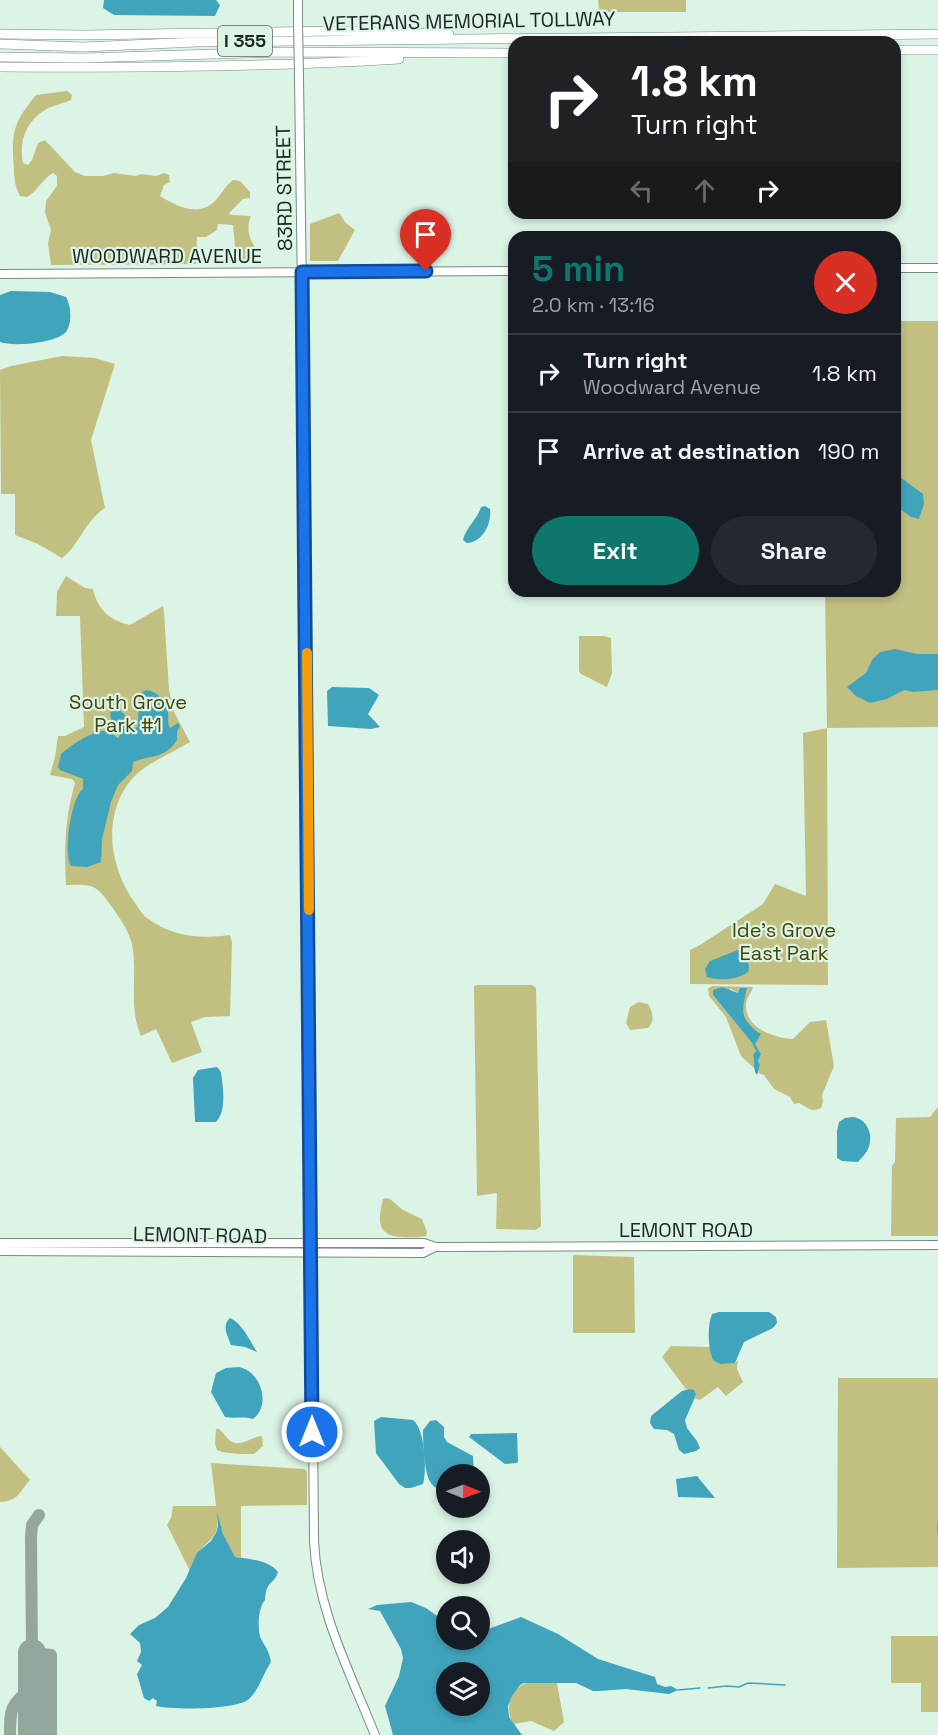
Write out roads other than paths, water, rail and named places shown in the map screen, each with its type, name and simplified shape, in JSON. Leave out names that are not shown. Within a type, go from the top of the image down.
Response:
[{"type":"highway","points":[[0,34],[336,31],[434,33],[490,39]]},
{"type":"highway","name":"VETERANS MEMORIAL TOLLWAY","points":[[759,36],[938,34]]},
{"type":"highway","name":"VETERANS MEMORIAL TOLLWAY","points":[[0,44],[83,46],[197,42],[508,39]]},
{"type":"highway","points":[[901,50],[938,50]]},
{"type":"highway","name":"VETERANS MEMORIAL TOLLWAY","points":[[0,57],[83,58],[282,52],[508,53]]},
{"type":"highway","points":[[0,67],[83,68],[268,64],[369,61],[480,53]]},
{"type":"main road","name":"83RD STREET","points":[[298,0],[315,1562],[318,1584],[329,1618],[375,1735]]},
{"type":"main road","points":[[901,268],[938,268]]},
{"type":"main road","name":"WOODWARD AVENUE","points":[[0,274],[508,271]]},
{"type":"main road","name":"LEMONT ROAD","points":[[0,1243],[424,1243],[435,1247],[938,1245]]},
{"type":"main road","name":"LEMONT ROAD","points":[[0,1251],[423,1253],[435,1247]]},
{"type":"water","points":[[104,0],[216,0],[220,5],[215,16],[114,15],[103,8]]},
{"type":"water","points":[[11,291],[50,292],[66,297],[70,315],[68,329],[60,336],[34,343],[0,342],[0,295]]},
{"type":"water","points":[[901,478],[923,494],[924,504],[919,519],[911,517],[901,510]]},
{"type":"water","points":[[485,506],[490,509],[488,526],[478,539],[467,543],[463,540],[464,535],[481,507]]},
{"type":"water","points":[[895,649],[917,654],[938,654],[938,690],[913,692],[904,690],[887,699],[870,703],[856,696],[847,687],[866,673],[872,660],[880,652]]},
{"type":"water","points":[[332,687],[369,688],[379,695],[368,714],[380,727],[371,729],[328,726],[327,691]]},
{"type":"water","points":[[146,690],[154,692],[163,701],[168,713],[170,728],[178,723],[180,726],[177,740],[168,750],[157,756],[133,762],[132,771],[118,785],[111,802],[102,839],[101,862],[87,867],[71,866],[68,838],[75,803],[83,789],[83,779],[60,770],[58,767],[61,754],[76,742],[96,732],[108,731],[119,738],[120,734],[113,725],[110,714],[113,707],[118,708],[127,717],[131,726],[136,728],[138,726],[139,694]]},
{"type":"water","points":[[738,950],[747,956],[748,972],[728,979],[707,977],[705,969],[710,961]]},
{"type":"water","points":[[722,987],[738,993],[740,988],[747,988],[744,1014],[749,1024],[761,1034],[755,1044],[761,1054],[757,1075],[753,1055],[756,1051],[752,1043],[713,995],[713,990]]},
{"type":"water","points":[[217,1067],[221,1072],[222,1112],[216,1122],[195,1122],[193,1078],[198,1070]]},
{"type":"water","points":[[853,1117],[863,1121],[866,1125],[870,1134],[870,1144],[858,1162],[842,1161],[837,1158],[839,1122]]},
{"type":"water","points":[[769,1312],[776,1317],[777,1323],[773,1328],[744,1342],[735,1363],[720,1364],[713,1360],[709,1337],[712,1314]]},
{"type":"water","points":[[230,1318],[242,1328],[257,1352],[231,1345],[226,1328]]},
{"type":"water","points":[[239,1367],[253,1375],[261,1390],[262,1406],[253,1419],[225,1417],[211,1392],[216,1373],[226,1368]]},
{"type":"water","points":[[694,1390],[696,1395],[685,1420],[687,1428],[700,1448],[684,1454],[679,1450],[674,1434],[667,1430],[654,1429],[650,1423],[651,1416],[682,1391]]},
{"type":"water","points":[[381,1417],[413,1420],[417,1425],[424,1450],[423,1484],[405,1488],[399,1484],[376,1453],[374,1421]]},
{"type":"water","points":[[436,1420],[444,1427],[444,1437],[447,1442],[473,1456],[473,1464],[436,1464],[436,1488],[429,1479],[425,1465],[423,1430],[430,1421]]},
{"type":"water","points":[[517,1433],[518,1461],[505,1464],[469,1437],[471,1434]]},
{"type":"water","points":[[697,1476],[715,1498],[678,1497],[676,1479]]},
{"type":"water","points":[[217,1512],[223,1534],[235,1557],[264,1563],[278,1572],[268,1586],[259,1619],[261,1639],[271,1662],[256,1691],[242,1703],[204,1708],[156,1706],[157,1701],[153,1698],[149,1701],[144,1698],[137,1674],[142,1665],[137,1661],[141,1652],[140,1643],[130,1634],[139,1625],[155,1618],[168,1607],[186,1578],[197,1553],[211,1541],[216,1533]]},
{"type":"water","points":[[411,1602],[426,1608],[436,1615],[436,1650],[490,1650],[490,1628],[521,1617],[558,1634],[598,1659],[655,1677],[657,1684],[665,1687],[671,1686],[678,1690],[669,1694],[626,1689],[593,1691],[576,1683],[524,1683],[512,1696],[508,1706],[509,1717],[522,1735],[393,1735],[385,1706],[399,1676],[403,1658],[401,1649],[380,1611],[368,1609],[377,1605]]},
{"type":"waterway","points":[[938,1523],[938,1533]]},
{"type":"waterway","points":[[708,1688],[739,1687],[748,1683],[785,1685]]},
{"type":"waterway","points":[[678,1690],[700,1688]]},
{"type":"park label","name":"South Grove Park #1","points":[[128,714]]},
{"type":"park label","name":"Ide's Grove East Park","points":[[784,942]]}]
